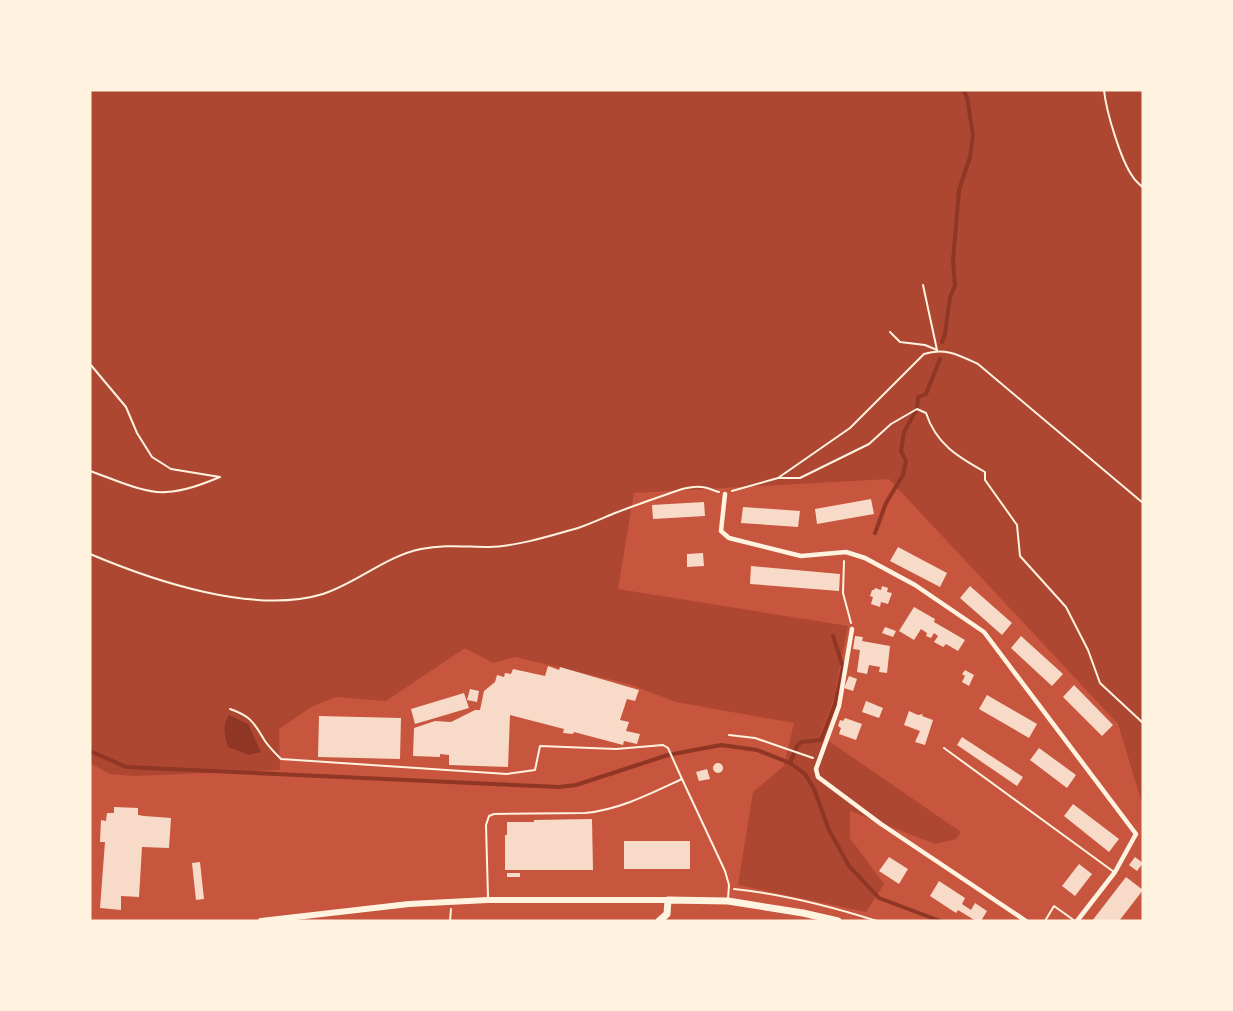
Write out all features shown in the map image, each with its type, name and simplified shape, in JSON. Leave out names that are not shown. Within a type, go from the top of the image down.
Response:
[{"type":"main road","points":[[659,921],[667,914],[668,900],[728,901],[803,912],[838,921]]},
{"type":"street","points":[[725,494],[722,531],[729,538],[801,556],[846,552],[865,558],[915,585],[984,632],[1136,834],[1114,872],[1076,921]]},
{"type":"street","points":[[852,629],[838,706],[818,760],[816,769],[818,777],[881,824],[1026,921]]},
{"type":"street","points":[[261,921],[409,904],[488,900],[668,900]]},
{"type":"lane","points":[[231,709],[244,714],[255,723],[266,743],[281,759],[507,774],[535,770],[540,746],[616,749],[663,745],[668,748],[677,765],[722,864],[728,889],[728,901]]},
{"type":"lane","points":[[944,748],[1114,872]]},
{"type":"lane","points":[[488,900],[486,825],[489,816],[598,812],[682,779]]},
{"type":"lane","points":[[1045,921],[1054,906],[1076,921]]},
{"type":"path","points":[[1104,90],[1120,150],[1132,177],[1143,188]]},
{"type":"path","points":[[923,285],[937,350]]},
{"type":"path","points":[[890,332],[900,342],[925,345],[959,355],[978,364],[1143,501]]},
{"type":"path","points":[[778,478],[850,428],[924,354],[937,350]]},
{"type":"path","points":[[90,364],[126,407],[137,433],[152,457],[171,469],[220,477],[196,487],[164,493],[139,488],[90,471]]},
{"type":"path","points":[[90,554],[166,582],[255,601],[301,598],[322,594],[398,555],[420,549],[448,544],[490,547],[524,542],[579,528],[682,489],[702,487],[725,494],[778,478],[800,478],[870,444],[891,424],[917,409],[926,413],[934,434],[959,457],[985,472],[985,480],[1017,525],[1020,556],[1066,607],[1088,650],[1100,683],[1143,723]]},
{"type":"path","points":[[846,552],[843,593],[852,629]]},
{"type":"path","points":[[729,735],[755,738],[818,760]]},
{"type":"path","points":[[728,889],[764,892],[804,900],[877,921]]},
{"type":"path","points":[[450,921],[451,903]]},
{"type":"shaded area","points":[[90,90],[1143,90],[1143,806],[1118,724],[889,479],[634,493],[618,589],[848,626],[833,701],[820,735],[961,832],[956,839],[935,844],[850,811],[850,838],[884,884],[866,912],[738,885],[753,792],[784,766],[794,723],[676,702],[629,684],[515,657],[493,663],[465,648],[386,701],[336,697],[311,707],[279,729],[280,770],[135,776],[110,774],[90,763]]},
{"type":"shaded area","points":[[229,715],[248,724],[261,752],[249,755],[228,747],[224,730]]},
{"type":"building","points":[[871,499],[874,514],[817,524],[815,509]]},
{"type":"building","points":[[704,502],[705,516],[653,519],[652,505]]},
{"type":"building","points":[[743,507],[800,511],[798,527],[741,523]]},
{"type":"building","points":[[898,547],[947,573],[940,587],[890,561]]},
{"type":"building","points":[[703,553],[704,566],[687,567],[687,554]]},
{"type":"building","points":[[751,566],[840,574],[839,591],[750,584]]},
{"type":"building","points":[[882,586],[888,588],[887,592],[892,593],[888,604],[881,602],[880,607],[871,604],[872,590],[875,588],[881,590]]},
{"type":"building","points":[[970,586],[1012,623],[1002,635],[960,598]]},
{"type":"building","points":[[914,607],[965,640],[958,651],[946,644],[943,647],[934,642],[938,636],[934,633],[931,638],[926,636],[927,633],[921,629],[914,640],[899,631]]},
{"type":"building","points":[[885,627],[896,631],[893,637],[882,633]]},
{"type":"building","points":[[855,636],[863,637],[862,641],[890,646],[887,673],[879,672],[880,667],[869,665],[867,674],[857,672],[860,650],[853,649]]},
{"type":"building","points":[[1021,636],[1063,674],[1052,686],[1011,648]]},
{"type":"building","points":[[548,666],[559,670],[560,667],[639,690],[635,701],[627,699],[620,720],[629,722],[626,731],[640,734],[637,744],[624,741],[623,745],[574,732],[573,734],[563,733],[564,729],[510,715],[508,767],[449,765],[449,755],[413,756],[414,728],[435,721],[451,722],[475,710],[480,710],[484,691],[495,682],[497,675],[504,677],[505,673],[511,674],[513,669],[545,676]]},
{"type":"building","points":[[965,670],[974,675],[969,686],[962,682],[965,676],[962,674]]},
{"type":"building","points":[[849,676],[857,679],[853,691],[844,688]]},
{"type":"building","points":[[1074,685],[1113,725],[1102,736],[1063,697]]},
{"type":"building","points":[[470,689],[479,691],[477,702],[467,700]]},
{"type":"building","points":[[464,693],[469,708],[415,724],[411,709]]},
{"type":"building","points":[[987,695],[1037,724],[1029,738],[979,709]]},
{"type":"building","points":[[866,701],[883,708],[879,718],[862,712]]},
{"type":"building","points":[[909,711],[918,715],[923,714],[922,716],[933,720],[925,745],[915,742],[920,731],[904,725]]},
{"type":"building","points":[[319,716],[401,718],[400,759],[318,757]]},
{"type":"building","points":[[845,718],[862,724],[856,740],[839,734],[840,720],[843,721]]},
{"type":"building","points":[[962,737],[1023,777],[1017,786],[957,745]]},
{"type":"building","points":[[1039,748],[1076,775],[1067,788],[1030,760]]},
{"type":"building","points":[[718,763],[722,764],[722,772],[718,773],[714,772],[713,768],[714,764]]},
{"type":"building","points":[[707,769],[710,779],[699,781],[696,772]]},
{"type":"building","points":[[1073,804],[1119,839],[1109,852],[1064,816]]},
{"type":"building","points":[[114,807],[138,808],[138,815],[171,818],[169,848],[142,847],[139,897],[121,896],[121,910],[100,908],[105,842],[100,842],[101,820],[106,821],[107,813],[114,813]]},
{"type":"building","points":[[592,819],[593,870],[505,870],[507,822]]},
{"type":"building","points":[[624,841],[690,841],[690,869],[624,869]]},
{"type":"building","points":[[889,857],[908,869],[899,884],[879,871]]},
{"type":"building","points":[[1135,857],[1143,863],[1137,871],[1129,865]]},
{"type":"building","points":[[200,862],[204,899],[196,900],[192,863]]},
{"type":"building","points":[[1079,864],[1092,874],[1075,896],[1062,886]]},
{"type":"building","points":[[507,873],[520,873],[520,877],[507,877]]},
{"type":"building","points":[[1126,877],[1143,890],[1119,921],[1092,921]]},
{"type":"building","points":[[939,881],[965,898],[962,904],[971,910],[975,903],[987,911],[981,921],[976,921],[958,910],[956,913],[930,896]]},
{"type":"waterway","points":[[942,342],[950,297],[955,286],[953,261],[959,190],[970,157],[973,135],[967,97],[963,90]]},
{"type":"waterway","points":[[875,533],[886,503],[903,475],[906,461],[901,451],[904,432],[917,409],[918,397],[926,394],[940,359]]},
{"type":"waterway","points":[[790,763],[801,742],[821,740],[835,704],[843,667],[833,636]]},
{"type":"waterway","points":[[90,751],[126,767],[559,787],[576,785],[668,755],[721,745],[757,750],[790,763],[805,774],[814,789],[829,830],[849,866],[879,898],[940,921]]}]
